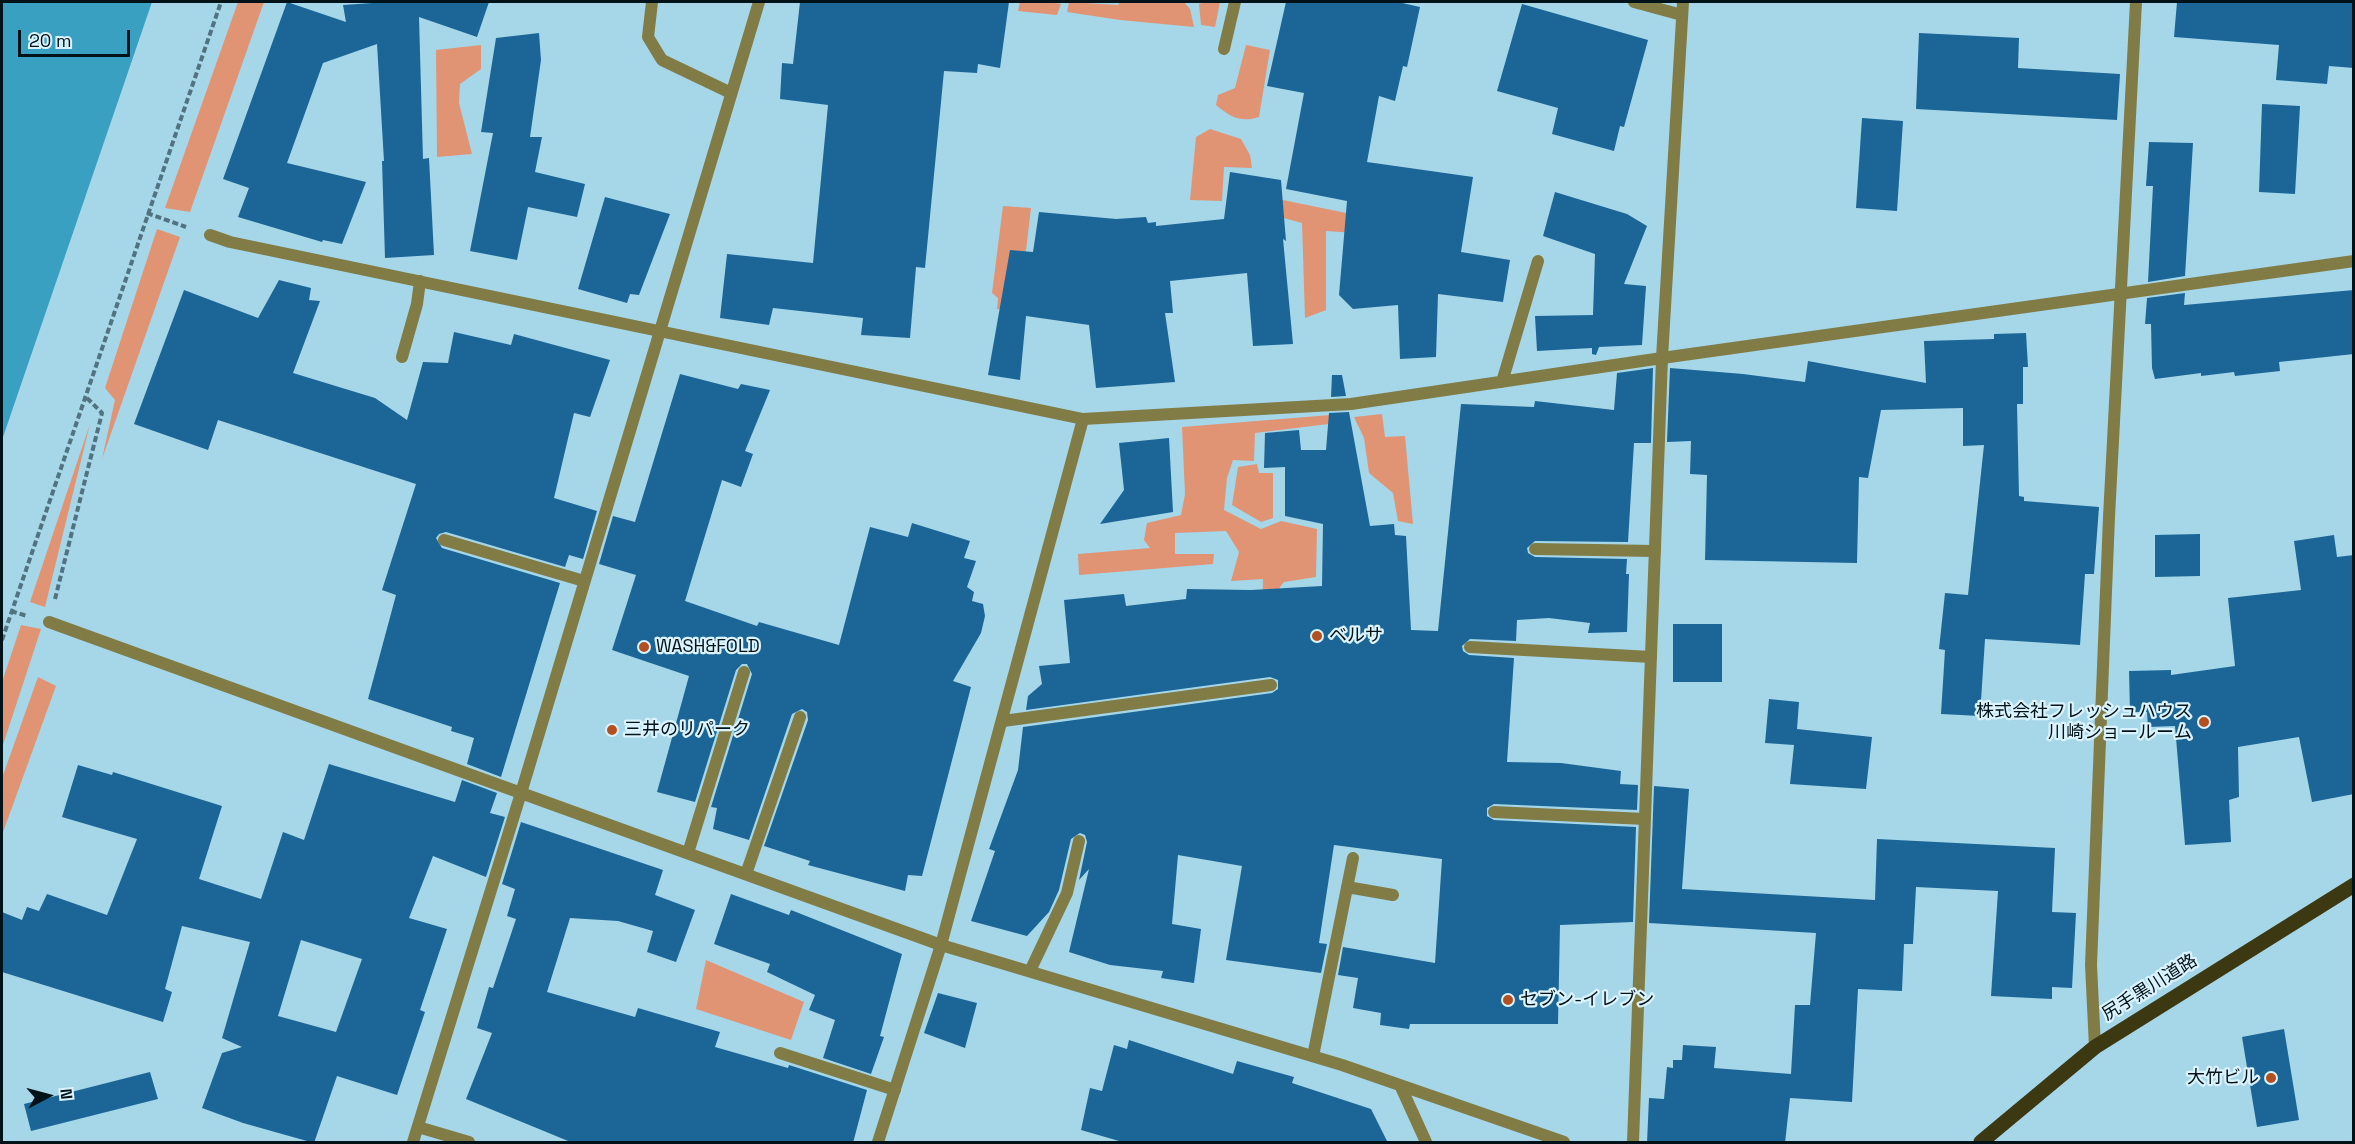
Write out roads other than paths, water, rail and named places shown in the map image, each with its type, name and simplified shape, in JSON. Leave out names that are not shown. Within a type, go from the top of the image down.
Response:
[{"type":"main road","name":"尻手黒川道路","points":[[1981,1143],[2095,1047],[2354,885]]},
{"type":"street","points":[[652,2],[648,37],[662,60],[731,93]]},
{"type":"street","points":[[413,1143],[759,2]]},
{"type":"street","points":[[1224,49],[1235,2]]},
{"type":"street","points":[[1634,2],[1682,15]]},
{"type":"street","points":[[1633,1143],[1662,357],[1683,2]]},
{"type":"street","points":[[2095,1047],[2091,965],[2109,517],[2136,2]]},
{"type":"street","points":[[210,236],[1083,419],[1352,404],[1662,357],[2354,261]]},
{"type":"street","points":[[1502,381],[1538,261]]},
{"type":"street","points":[[402,357],[417,304],[420,281]]},
{"type":"street","points":[[878,1143],[941,945],[1083,419]]},
{"type":"street","points":[[444,540],[584,581]]},
{"type":"street","points":[[1535,549],[1655,551]]},
{"type":"street","points":[[49,622],[941,945],[1313,1056],[1564,1143]]},
{"type":"street","points":[[1470,647],[1651,657]]},
{"type":"street","points":[[688,854],[744,672]]},
{"type":"street","points":[[1003,721],[1271,685]]},
{"type":"street","points":[[746,874],[800,717]]},
{"type":"street","points":[[1494,812],[1645,819]]},
{"type":"street","points":[[1030,971],[1067,893],[1079,841]]},
{"type":"street","points":[[1313,1056],[1353,858]]},
{"type":"street","points":[[1347,887],[1393,895]]},
{"type":"street","points":[[780,1053],[895,1090]]},
{"type":"street","points":[[1400,1085],[1425,1143]]},
{"type":"street","points":[[418,1127],[469,1143]]},
{"type":"water","points":[[2,2],[152,2],[2,440]]},
{"type":"place","name":"ベルサ","points":[[1317,636]]},
{"type":"place","name":"WASH&FOLD","points":[[644,647]]},
{"type":"place","name":"株式会社フレッシュハウス 川崎ショールーム","points":[[2204,722]]},
{"type":"place","name":"三井のリパーク","points":[[612,730]]},
{"type":"place","name":"セブン-イレブン","points":[[1508,1000]]},
{"type":"place","name":"大竹ビル","points":[[2271,1078]]}]
